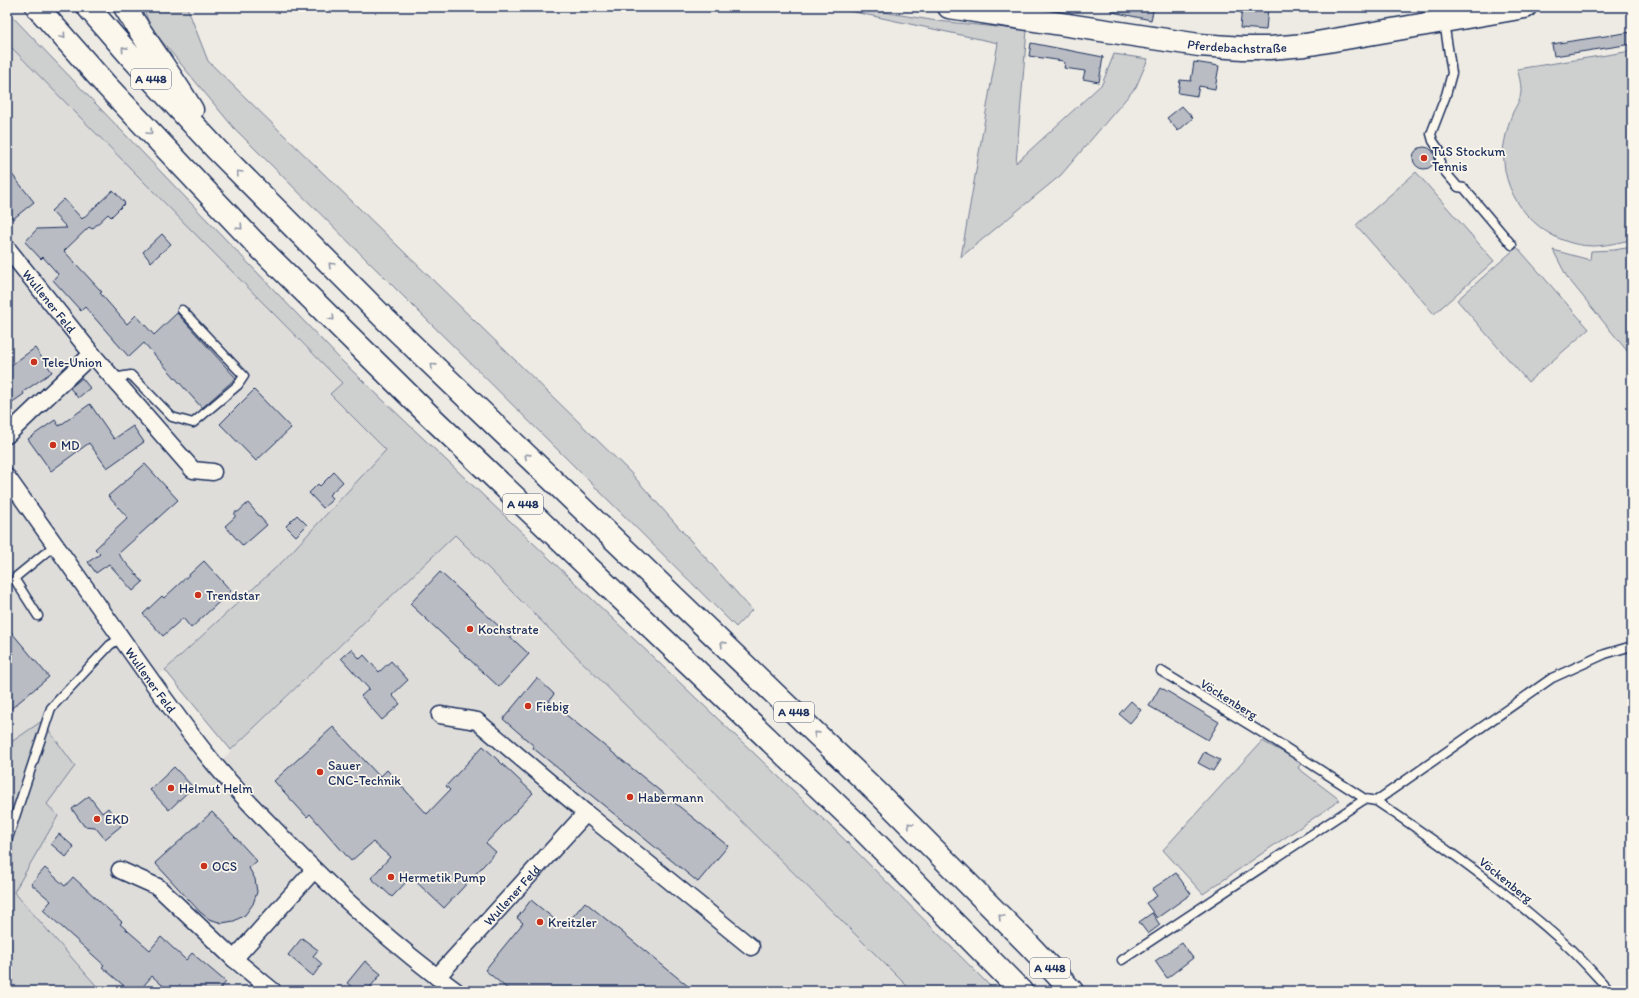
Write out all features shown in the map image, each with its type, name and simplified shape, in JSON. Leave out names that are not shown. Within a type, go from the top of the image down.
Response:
[{"type":"main road","name":"A 448","points":[[37,7],[105,84],[259,247],[428,414],[857,824],[1021,991]]},
{"type":"main road","name":"A 448","points":[[88,7],[133,59],[217,150],[387,321],[881,796],[1029,944],[1072,991]]},
{"type":"main road","points":[[125,7],[142,36],[172,76],[217,150]]},
{"type":"main road","name":"Pferdebachstraße","points":[[949,7],[1199,45],[1243,48],[1270,48],[1305,45],[1525,7]]},
{"type":"street","name":"Wullener Feld","points":[[7,248],[92,354],[193,470],[213,472]]},
{"type":"street","points":[[7,436],[92,354]]},
{"type":"street","name":"Wullener Feld","points":[[7,477],[156,688],[214,764],[236,790],[314,870],[372,923],[456,991]]},
{"type":"street","points":[[440,715],[477,721],[586,814],[751,947]]},
{"type":"street","name":"Wullener Feld","points":[[437,977],[586,814]]},
{"type":"street","points":[[120,870],[158,887],[234,959],[273,991]]},
{"type":"street","points":[[234,959],[314,870]]},
{"type":"lane","points":[[1444,21],[1452,73],[1446,95],[1431,134],[1433,141],[1440,151],[1440,166],[1458,187],[1464,188],[1512,245]]},
{"type":"lane","points":[[113,378],[131,375],[172,417],[193,423],[238,386],[244,376],[182,310]]},
{"type":"lane","points":[[38,616],[15,580],[17,576],[55,545]]},
{"type":"lane","points":[[7,841],[51,708],[110,645],[121,638]]},
{"type":"lane","points":[[1122,960],[1365,799],[1376,801],[1552,678],[1605,654],[1632,646]]},
{"type":"lane","name":"Vöckenberg","points":[[1161,671],[1274,740],[1365,799]]},
{"type":"lane","name":"Vöckenberg","points":[[1376,801],[1435,840],[1492,884],[1564,943],[1610,991]]},
{"type":"shaded area","points":[[143,7],[187,7],[208,61],[629,471],[752,610],[736,627],[234,128],[151,28]]},
{"type":"shaded area","points":[[831,7],[853,7],[937,21],[1027,30],[1016,163],[1102,84],[1114,54],[1148,59],[1136,87],[1061,175],[961,257],[998,43]]},
{"type":"shaded area","points":[[7,11],[342,361],[842,837],[995,991],[898,991],[910,989],[455,535],[231,750],[165,670],[284,560],[386,450],[330,394],[342,383],[7,43]]},
{"type":"shaded area","points":[[7,43],[342,383],[386,450],[284,560],[145,688],[209,772],[455,535],[910,989],[898,991],[101,991],[14,892],[58,816],[47,804],[42,721],[7,745]]},
{"type":"shaded area","points":[[1632,51],[1632,240],[1608,245],[1593,246],[1576,244],[1561,239],[1546,231],[1533,221],[1513,194],[1507,179],[1503,150],[1510,121],[1521,93],[1517,69]]},
{"type":"shaded area","points":[[1416,172],[1494,261],[1434,314],[1356,225]]},
{"type":"shaded area","points":[[1517,247],[1589,329],[1528,382],[1457,300]]},
{"type":"shaded area","points":[[1632,247],[1632,357],[1567,277],[1553,250],[1590,260],[1591,251],[1614,250]]},
{"type":"shaded area","points":[[42,721],[75,766],[47,804],[58,816],[14,892],[101,991],[7,991],[7,745]]},
{"type":"shaded area","points":[[1262,741],[1302,762],[1298,768],[1340,800],[1203,894],[1163,850]]},
{"type":"building","points":[[1112,7],[1154,7],[1151,20],[1112,12]]},
{"type":"building","points":[[1242,7],[1268,7],[1266,30],[1240,28]]},
{"type":"building","points":[[1632,32],[1632,44],[1554,56],[1552,44]]},
{"type":"building","points":[[1031,43],[1103,57],[1099,82],[1083,79],[1085,71],[1064,68],[1065,63],[1063,61],[1029,56]]},
{"type":"building","points":[[1194,62],[1219,66],[1215,89],[1199,86],[1197,96],[1178,93],[1180,80],[1191,81]]},
{"type":"building","points":[[1182,106],[1193,118],[1178,131],[1167,118]]},
{"type":"building","name":"TuS Stockum Tennis","points":[[1424,147],[1432,150],[1435,158],[1432,166],[1424,169],[1416,166],[1413,158],[1416,150]]},
{"type":"building","points":[[7,168],[34,202],[13,219],[7,211]]},
{"type":"building","points":[[113,190],[125,203],[111,217],[108,214],[92,229],[89,227],[64,251],[102,292],[100,293],[127,324],[136,315],[154,335],[177,313],[236,378],[202,408],[144,343],[129,357],[85,307],[81,311],[53,280],[58,274],[43,257],[41,259],[25,242],[37,229],[67,228],[51,211],[64,199],[82,219]]},
{"type":"building","points":[[162,234],[171,244],[151,262],[143,252]]},
{"type":"building","points":[[35,348],[52,372],[23,392],[24,394],[7,406],[7,368]]},
{"type":"building","points":[[82,378],[90,388],[78,398],[70,388]]},
{"type":"building","points":[[254,390],[291,428],[256,461],[220,424]]},
{"type":"building","points":[[90,404],[114,439],[133,426],[144,442],[107,468],[89,443],[51,471],[28,439],[55,420],[59,426]]},
{"type":"building","points":[[145,464],[178,500],[118,554],[143,582],[133,591],[109,564],[96,573],[88,562],[100,554],[95,549],[128,518],[108,496]]},
{"type":"building","points":[[334,472],[343,482],[329,495],[333,499],[323,508],[309,493],[318,484],[320,486]]},
{"type":"building","points":[[248,503],[267,525],[243,546],[225,526],[235,517],[235,512],[238,512]]},
{"type":"building","points":[[297,515],[307,525],[296,536],[286,526]]},
{"type":"building","name":"Trendstar","points":[[204,561],[231,591],[191,628],[183,618],[163,636],[143,614],[162,596],[164,598]]},
{"type":"building","name":"Kochstrate","points":[[440,572],[529,654],[499,687],[410,604]]},
{"type":"building","points":[[7,627],[49,677],[7,712]]},
{"type":"building","points":[[351,649],[360,659],[364,655],[379,672],[391,661],[408,680],[392,695],[400,704],[382,720],[361,696],[369,689],[341,658]]},
{"type":"building","name":"Habermann","points":[[537,678],[554,694],[549,701],[728,846],[698,882],[533,748],[534,746],[503,719]]},
{"type":"building","points":[[1160,687],[1219,722],[1208,740],[1149,706]]},
{"type":"building","points":[[1131,701],[1141,710],[1130,723],[1119,714]]},
{"type":"building","points":[[333,727],[380,777],[387,770],[427,814],[450,790],[446,786],[483,746],[533,793],[486,843],[496,852],[444,908],[411,877],[392,897],[371,878],[390,857],[373,842],[351,861],[310,814],[307,817],[274,781]]},
{"type":"building","points":[[1204,752],[1220,760],[1213,771],[1198,763]]},
{"type":"building","name":"Helmut Helm","points":[[174,767],[193,787],[169,810],[150,790]]},
{"type":"building","name":"EKD","points":[[89,796],[102,813],[108,808],[121,826],[105,839],[95,827],[84,826],[72,809]]},
{"type":"building","name":"OCS","points":[[212,812],[257,861],[249,868],[255,879],[257,892],[253,904],[245,915],[234,921],[222,923],[209,919],[200,912],[155,863]]},
{"type":"building","points":[[59,834],[74,847],[66,857],[51,844]]},
{"type":"building","points":[[45,868],[65,886],[73,877],[122,922],[120,924],[150,950],[161,937],[186,960],[192,953],[226,982],[218,991],[169,991],[152,976],[139,991],[130,991],[102,967],[104,965],[43,910],[51,901],[31,884]]},
{"type":"building","points":[[1176,873],[1191,894],[1157,918],[1146,903],[1157,896],[1152,889]]},
{"type":"building","points":[[531,900],[564,927],[585,902],[694,991],[510,991],[485,970],[523,923],[517,918]]},
{"type":"building","points":[[1152,913],[1160,925],[1148,934],[1139,922]]},
{"type":"building","points":[[302,938],[318,950],[313,956],[322,964],[313,976],[288,955]]},
{"type":"building","points":[[1182,943],[1193,958],[1167,978],[1155,961]]},
{"type":"building","points":[[365,961],[381,974],[367,991],[357,991],[347,983]]},
{"type":"place","name":"TuS Stockum Tennis","points":[[1424,158]]},
{"type":"place","name":"Tele-Union","points":[[34,362]]},
{"type":"place","name":"MD","points":[[53,445]]},
{"type":"place","name":"Trendstar","points":[[198,595]]},
{"type":"place","name":"Kochstrate","points":[[470,629]]},
{"type":"place","name":"Fiebig","points":[[528,706]]},
{"type":"place","name":"Sauer CNC-Technik","points":[[320,772]]},
{"type":"place","name":"Helmut Helm","points":[[171,788]]},
{"type":"place","name":"Habermann","points":[[630,797]]},
{"type":"place","name":"EKD","points":[[97,819]]},
{"type":"place","name":"OCS","points":[[204,866]]},
{"type":"place","name":"Hermetik Pump","points":[[391,877]]},
{"type":"place","name":"Kreitzler","points":[[540,922]]}]
